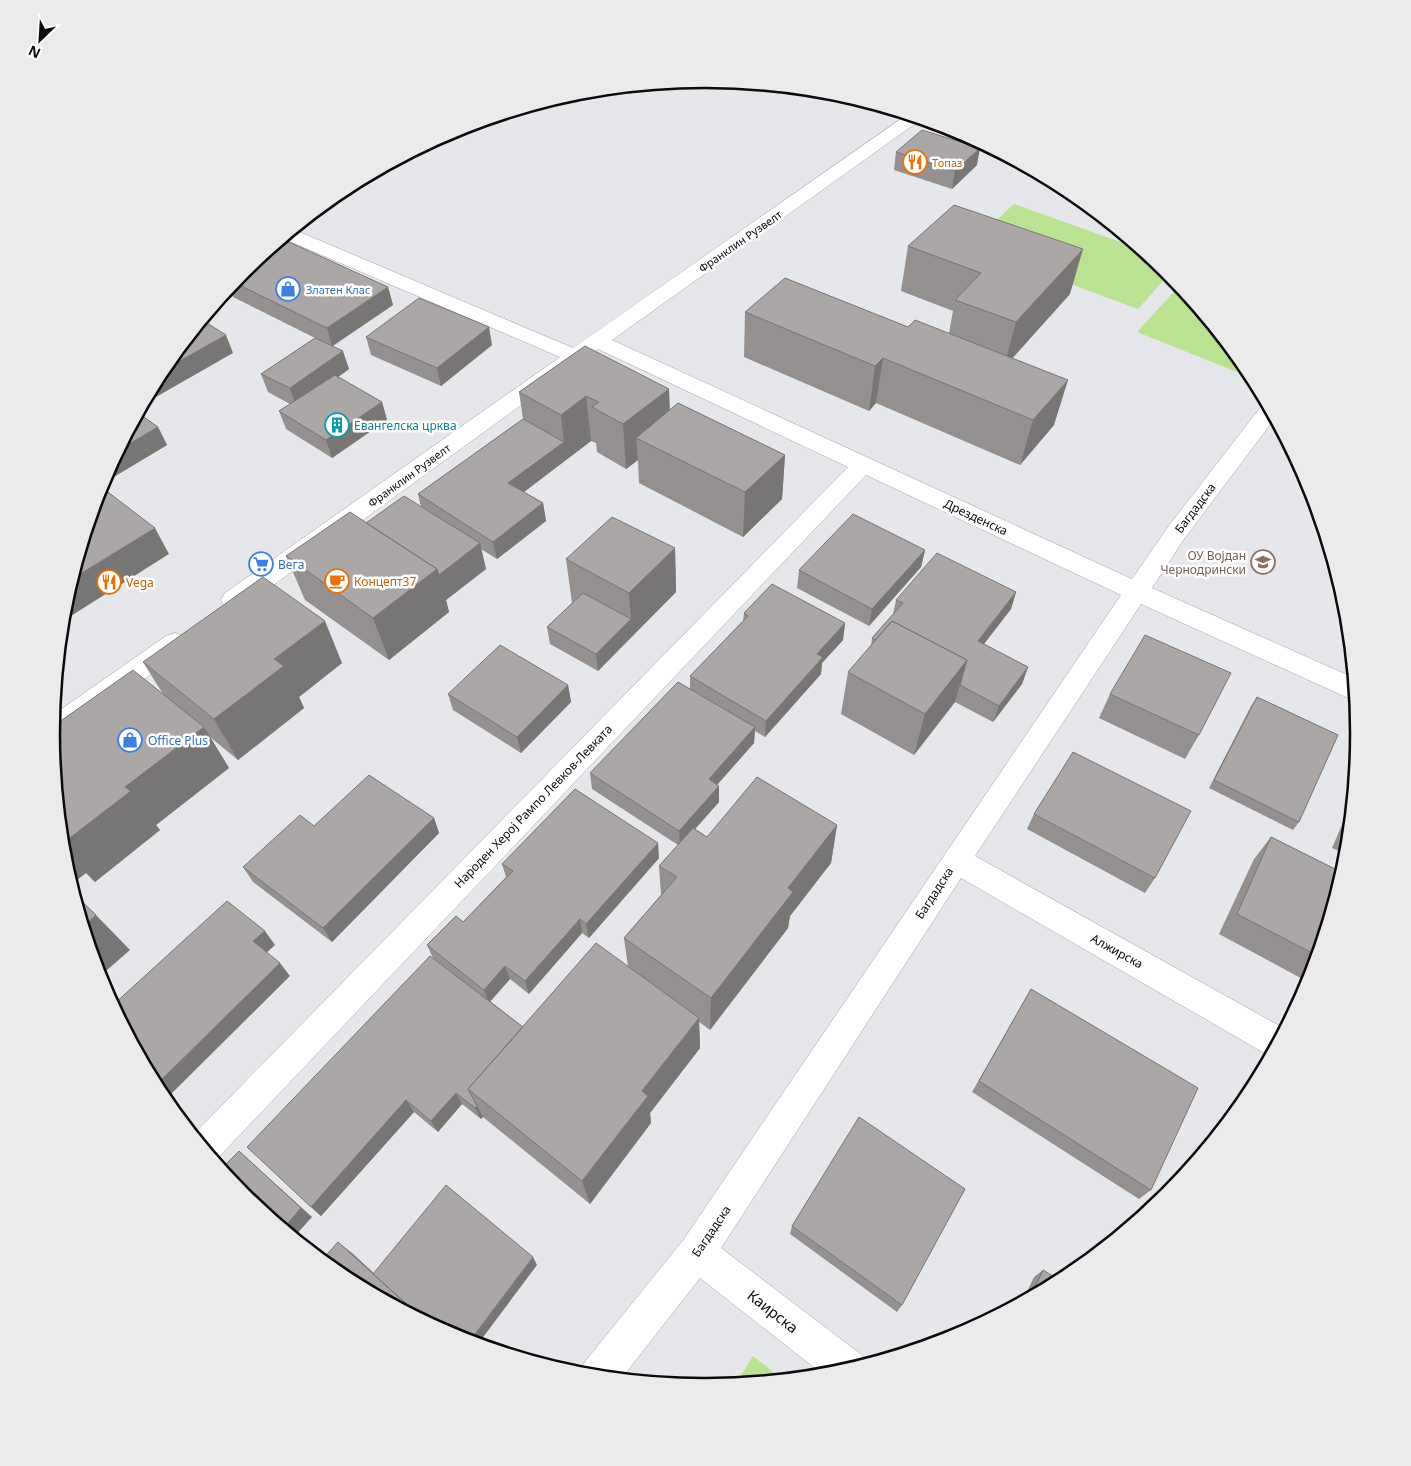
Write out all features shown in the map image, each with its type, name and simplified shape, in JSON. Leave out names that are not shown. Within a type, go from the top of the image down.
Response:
[{"type":"street","name":"Франклин Рузвелт","points":[[60,725],[575,356],[909,121]]},
{"type":"street","points":[[296,243],[575,356]]},
{"type":"street","name":"Дрезденска","points":[[597,341],[1137,592],[1350,687]]},
{"type":"street","name":"Багдадска","points":[[604,1370],[697,1252],[956,860],[1176,533],[1267,414]]},
{"type":"street","name":"Народен Херој Рампо Левков-Левката","points":[[208,1144],[842,484],[863,465]]},
{"type":"street","name":"Алжирска","points":[[956,860],[1273,1039]]},
{"type":"street","name":"Каирска","points":[[697,1252],[841,1364]]},
{"type":"green space","points":[[1014,204],[1126,244],[1164,279],[1138,309],[968,246]]},
{"type":"green space","points":[[1175,290],[1218,340],[1239,370],[1237,372],[1137,332]]},
{"type":"green space","points":[[753,1356],[776,1374],[748,1377],[740,1377]]},
{"type":"building","points":[[922,130],[979,149],[955,171],[896,152]]},
{"type":"building","points":[[954,205],[1083,249],[1016,322],[955,300],[981,273],[908,246]]},
{"type":"building","points":[[289,242],[388,287],[327,328],[241,286]]},
{"type":"building","points":[[785,278],[908,327],[915,320],[1068,380],[1033,420],[883,358],[875,366],[745,312]]},
{"type":"building","points":[[419,298],[489,327],[437,368],[366,337]]},
{"type":"building","points":[[207,323],[226,335],[177,362]]},
{"type":"building","points":[[315,338],[343,351],[290,388],[261,374]]},
{"type":"building","points":[[585,346],[669,389],[623,424],[592,407],[599,402],[586,396],[561,415],[519,392]]},
{"type":"building","points":[[335,375],[382,402],[326,440],[279,411]]},
{"type":"building","points":[[678,403],[785,455],[745,492],[636,438]]},
{"type":"building","points":[[143,416],[158,427],[129,444]]},
{"type":"building","points":[[523,419],[564,442],[508,483],[543,503],[493,542],[418,494]]},
{"type":"building","points":[[107,491],[155,528],[80,574],[94,526]]},
{"type":"building","points":[[404,496],[480,543],[439,575],[437,569],[366,523]]},
{"type":"building","points":[[350,512],[437,569],[373,618],[286,556]]},
{"type":"building","points":[[853,514],[925,550],[872,609],[799,570]]},
{"type":"building","points":[[612,517],[675,548],[629,593],[566,559]]},
{"type":"building","points":[[937,553],[1016,592],[978,641],[1028,667],[999,706],[960,685],[967,660],[892,621],[875,640],[872,638],[903,603],[896,600]]},
{"type":"building","points":[[263,577],[325,621],[274,659],[284,666],[214,719],[143,662]]},
{"type":"building","points":[[772,584],[845,623],[817,654],[823,657],[766,721],[690,676],[748,616],[744,613]]},
{"type":"building","points":[[583,593],[631,619],[596,654],[547,627]]},
{"type":"building","points":[[892,621],[967,660],[925,714],[848,672]]},
{"type":"building","points":[[1145,635],[1231,673],[1199,735],[1110,694]]},
{"type":"building","points":[[500,645],[568,685],[517,737],[448,694]]},
{"type":"building","points":[[133,670],[204,727],[125,787],[131,791],[69,839],[61,775],[60,721]]},
{"type":"building","points":[[678,682],[755,727],[709,779],[719,786],[679,831],[590,773]]},
{"type":"building","points":[[1257,697],[1338,735],[1299,822],[1214,780]]},
{"type":"building","points":[[1073,752],[1191,811],[1155,878],[1034,814]]},
{"type":"building","points":[[369,775],[434,818],[323,928],[243,867],[300,815],[314,826]]},
{"type":"building","points":[[757,777],[837,825],[788,888],[793,892],[711,998],[624,938],[677,877],[659,866],[693,828],[707,837]]},
{"type":"building","points":[[575,789],[658,843],[586,924],[580,919],[525,981],[505,966],[484,990],[427,945],[456,916],[463,922],[513,871],[502,864]]},
{"type":"building","points":[[1271,837],[1336,870],[1312,953],[1237,914]]},
{"type":"building","points":[[227,901],[265,931],[253,941],[280,963],[161,1080],[146,1056],[118,1000]]},
{"type":"building","points":[[83,902],[96,915],[89,922]]},
{"type":"building","points":[[596,943],[699,1018],[642,1091],[648,1096],[582,1181],[468,1089]]},
{"type":"building","points":[[430,956],[523,1027],[468,1089],[477,1106],[475,1108],[456,1093],[431,1121],[406,1100],[311,1207],[247,1147]]},
{"type":"building","points":[[1031,989],[1198,1088],[1151,1190],[979,1081]]},
{"type":"building","points":[[859,1117],[965,1189],[902,1305],[792,1226]]},
{"type":"building","points":[[239,1151],[301,1208],[287,1224],[225,1165]]},
{"type":"building","points":[[446,1185],[533,1257],[474,1335],[409,1306],[373,1274]]},
{"type":"building","points":[[338,1242],[408,1305],[347,1270],[327,1255]]},
{"type":"building","points":[[1043,1270],[1054,1276],[1035,1288]]},
{"type":"place","name":"Топаз","points":[[915,162]]},
{"type":"place","name":"Златен Клас","points":[[288,289]]},
{"type":"place","name":"Евангелска црква","points":[[337,425]]},
{"type":"place","name":"ОУ Војдан Чернодрински","points":[[1263,562]]},
{"type":"place","name":"Вега","points":[[261,564]]},
{"type":"place","name":"Концепт37","points":[[337,581]]},
{"type":"place","name":"Vega","points":[[109,582]]},
{"type":"place","name":"Office Plus","points":[[130,740]]}]
